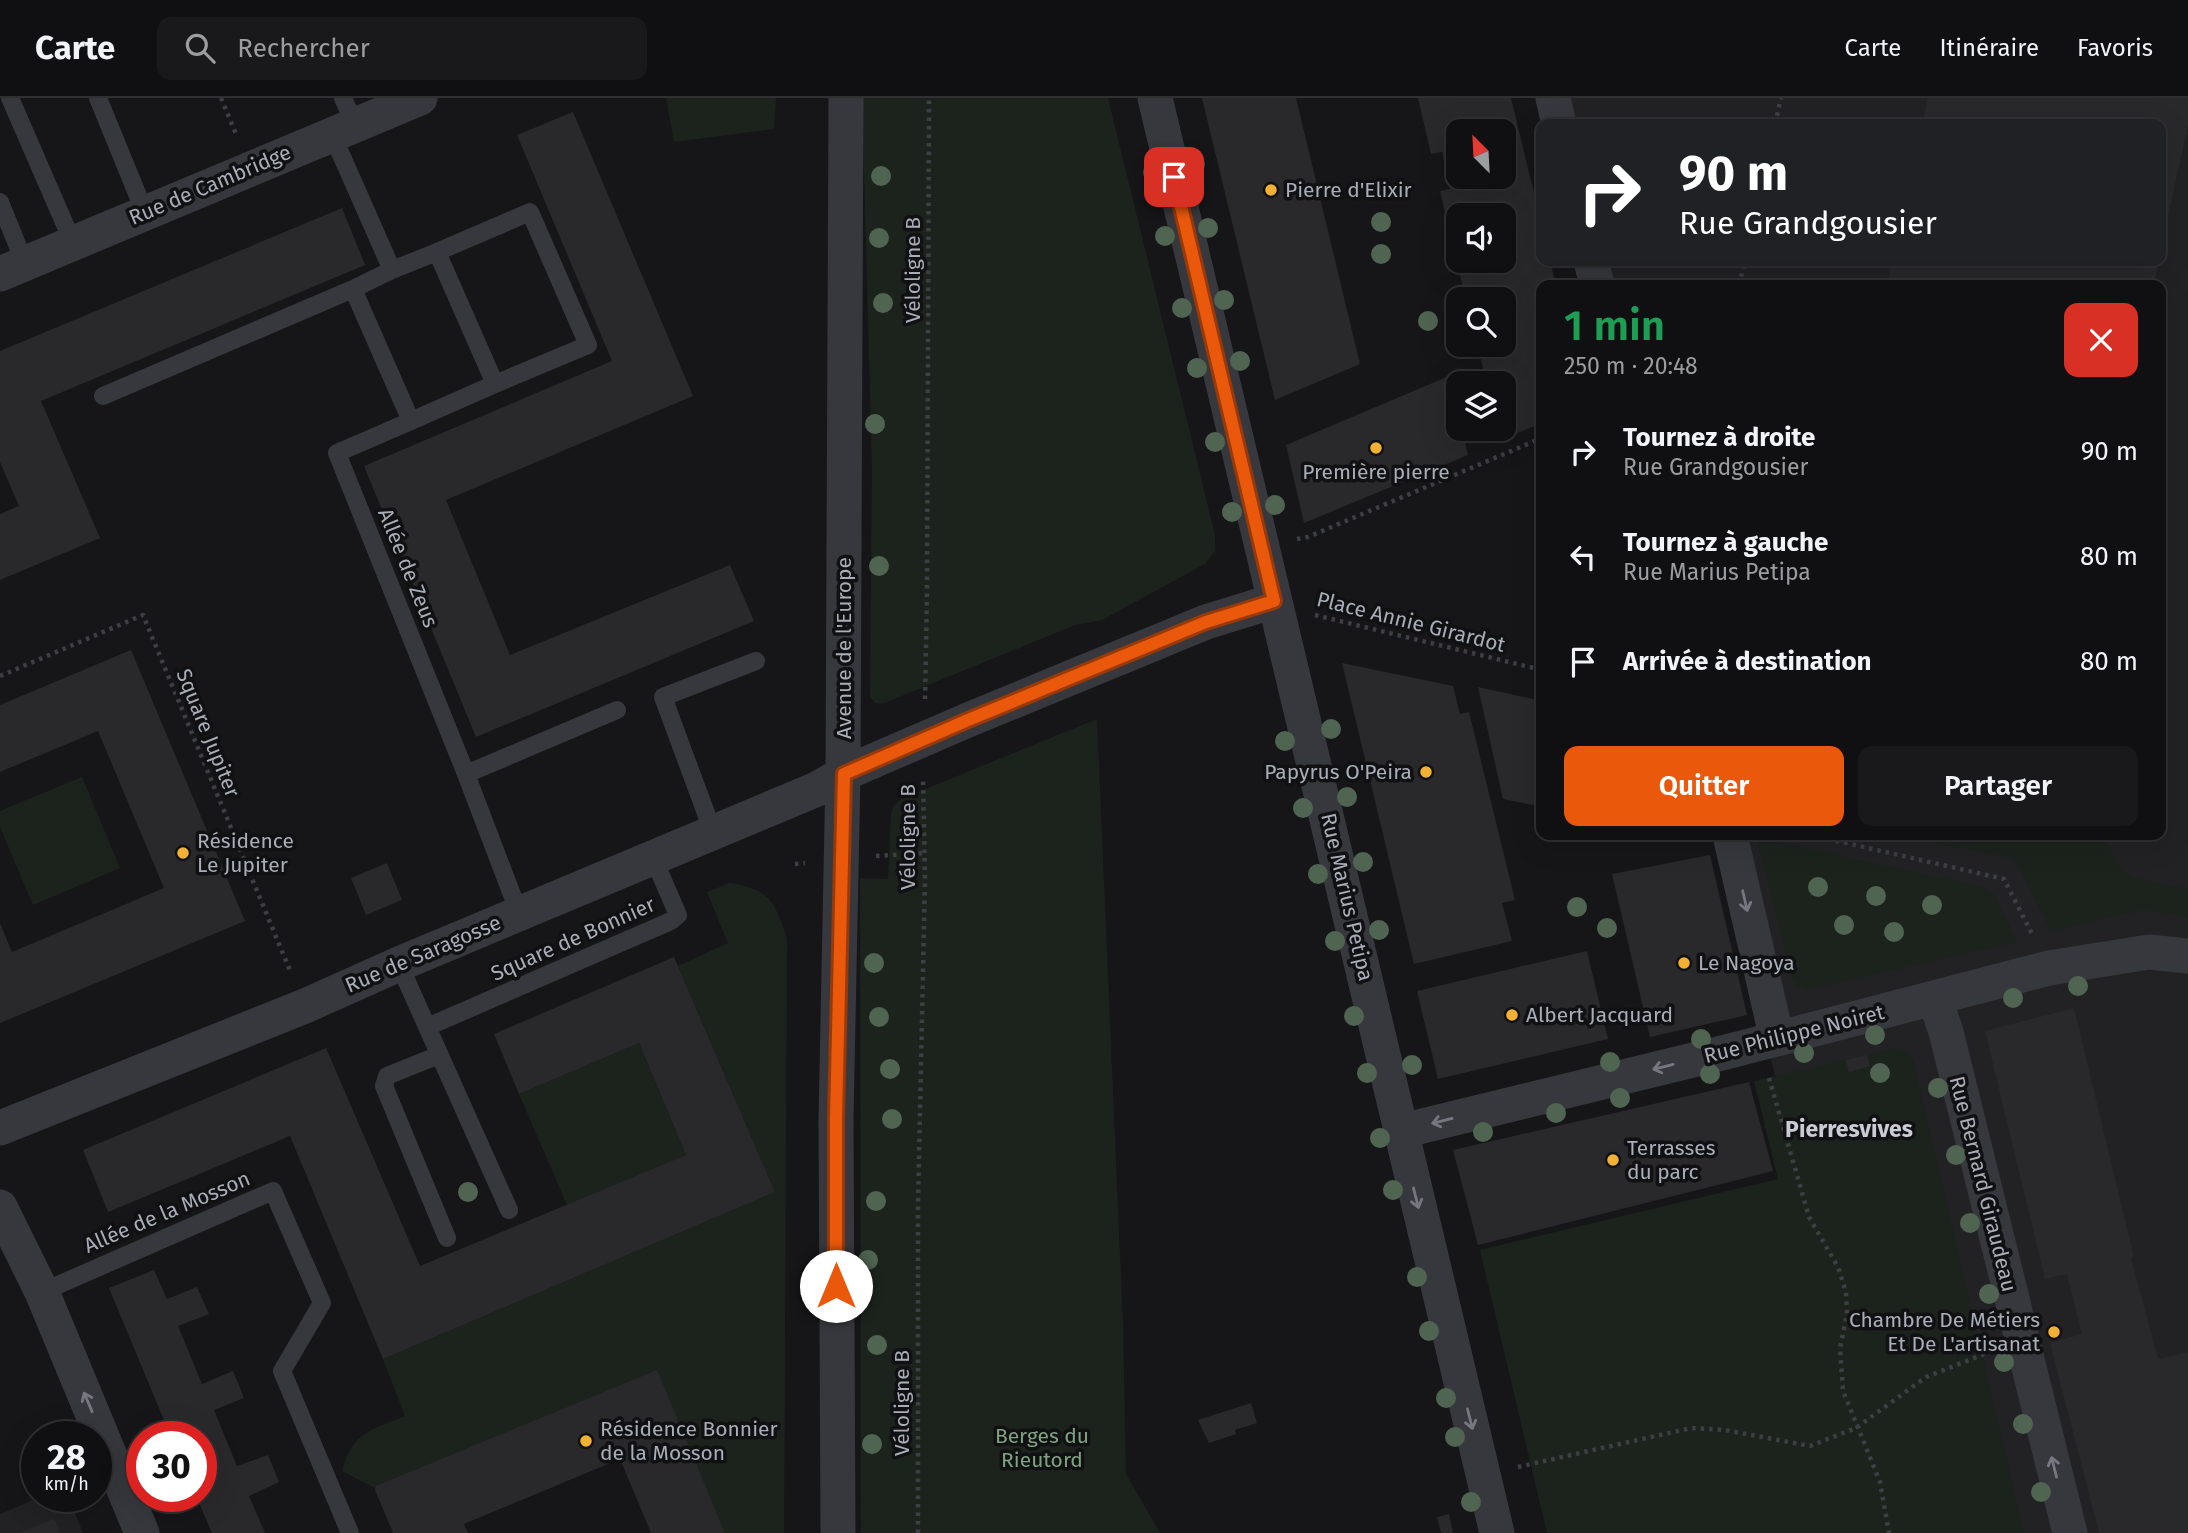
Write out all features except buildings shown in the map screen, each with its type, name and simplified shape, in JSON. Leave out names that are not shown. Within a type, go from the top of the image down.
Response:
[{"type":"street","name":"Rue de Cambridge","points":[[13,269],[145,213],[343,119],[420,98]]},
{"type":"street","name":"Avenue de l'Europe","points":[[838,1533],[836,1119],[844,774],[845,98]]},
{"type":"street","name":"Rue Marius Petipa","points":[[1155,98],[1497,1533]]},
{"type":"street","points":[[1553,98],[1558,119]]},
{"type":"street","name":"Rue de Saragosse","points":[[0,1128],[305,1006],[519,913],[817,789],[844,774],[968,720],[1206,622],[1274,601]]},
{"type":"street","points":[[1731,840],[1777,1039]]},
{"type":"street","name":"Rue Philippe Noiret","points":[[1402,1131],[1734,1050],[2049,968],[2148,952],[2188,956]]},
{"type":"street","name":"Rue Bernard Giraudeau","points":[[1936,999],[2070,1533]]},
{"type":"street","points":[[0,1207],[42,1292],[142,1533]]},
{"type":"lane","points":[[10,98],[73,243]]},
{"type":"lane","points":[[98,98],[145,213]]},
{"type":"lane","points":[[343,119],[392,270]]},
{"type":"lane","points":[[0,202],[13,269]]},
{"type":"lane","name":"Allée de Zeus","points":[[103,396],[530,212],[588,345],[337,453],[519,913]]},
{"type":"lane","points":[[437,252],[495,384]]},
{"type":"lane","points":[[352,289],[411,421]]},
{"type":"lane","points":[[713,832],[663,697],[756,661]]},
{"type":"lane","points":[[466,774],[617,710]]},
{"type":"lane","name":"Square de Bonnier","points":[[427,1027],[671,921],[678,915],[653,857]]},
{"type":"lane","points":[[400,964],[509,1210]]},
{"type":"lane","points":[[439,1055],[387,1076],[384,1086],[447,1238]]},
{"type":"lane","name":"Allée de la Mosson","points":[[42,1292],[273,1191],[322,1303],[282,1371],[350,1533]]},
{"type":"path","points":[[221,98],[236,134]]},
{"type":"path","name":"Véloligne B","points":[[918,1533],[918,1206],[928,577],[929,98]]},
{"type":"path","points":[[1776,119],[1781,98]]},
{"type":"path","points":[[1262,547],[1308,537],[1536,441]]},
{"type":"path","name":"Place Annie Girardot","points":[[1274,601],[1331,621],[1536,669]]},
{"type":"path","name":"Square Jupiter","points":[[0,676],[143,615],[305,1006]]},
{"type":"path","points":[[1833,840],[2004,879],[2049,968]]},
{"type":"path","points":[[1734,1050],[1749,1066],[1769,1077],[1809,1217],[1838,1267],[1846,1292],[1847,1314],[1840,1348],[1843,1391],[1880,1482],[1889,1533]]},
{"type":"path","points":[[1484,1476],[1691,1428],[1725,1430],[1810,1446],[1856,1428],[1926,1377],[1982,1355],[1998,1335],[2017,1319]]},
{"type":"shaded area","points":[[1536,98],[2188,98],[2188,1533],[1887,1533],[1717,840],[2166,840],[2166,280],[1581,280],[1577,266],[2166,266],[2166,119],[1542,119]]},
{"type":"shaded area","points":[[21,1505],[21,1512],[74,1512],[83,1533],[0,1533],[0,1514]]},
{"type":"green space","points":[[666,98],[776,98],[774,129],[674,142]]},
{"type":"green space","points":[[862,98],[1108,98],[1215,535],[1215,551],[1205,564],[1102,620],[1075,625],[882,704],[875,703],[870,697],[872,468]]},
{"type":"green space","name":"Berges du Rieutord","points":[[1097,719],[1123,1325],[1126,1474],[1160,1533],[861,1533],[860,878],[888,879],[891,814],[894,805],[901,799]]},
{"type":"green space","points":[[82,777],[120,868],[33,905],[0,827],[0,811]]},
{"type":"green space","points":[[1757,840],[1985,887],[1996,897],[2017,942],[1806,990],[1796,985],[1791,976]]},
{"type":"green space","points":[[1922,840],[2106,840],[2122,871],[2133,877],[2188,889],[2188,917],[2143,910],[2051,931],[2014,858]]},
{"type":"green space","points":[[730,883],[763,894],[775,907],[787,939],[784,1533],[725,1533],[656,1371],[375,1488],[342,1471],[346,1458],[364,1434],[405,1416],[383,1359],[775,1192],[678,966],[728,943],[707,892]]},
{"type":"green space","points":[[639,1043],[686,1155],[567,1205],[519,1094]]},
{"type":"green space","points":[[1895,1048],[1904,1050],[1913,1059],[2024,1533],[1547,1533],[1480,1250],[1778,1179],[1754,1081],[1846,1060],[1849,1072],[1870,1066],[1867,1055]]},
{"type":"place","name":"Pierre d'Elixir","points":[[1271,190]]},
{"type":"place","name":"Première pierre","points":[[1376,448]]},
{"type":"place","name":"Papyrus O'Peira","points":[[1426,772]]},
{"type":"place","name":"Résidence Le Jupiter","points":[[183,853]]},
{"type":"place","name":"Le Nagoya","points":[[1684,963]]},
{"type":"place","name":"Albert Jacquard","points":[[1512,1015]]},
{"type":"place","name":"Terrasses du parc","points":[[1613,1160]]},
{"type":"place","name":"Chambre De Métiers Et De L'artisanat","points":[[2054,1332]]},
{"type":"place","name":"Résidence Bonnier de la Mosson","points":[[586,1441]]},
{"type":"district","name":"Pierresvives","points":[[1849,1129]]},
{"type":"route","points":[[836,1286],[836,1119],[844,774],[1206,622],[1274,601],[1174,177]]}]
